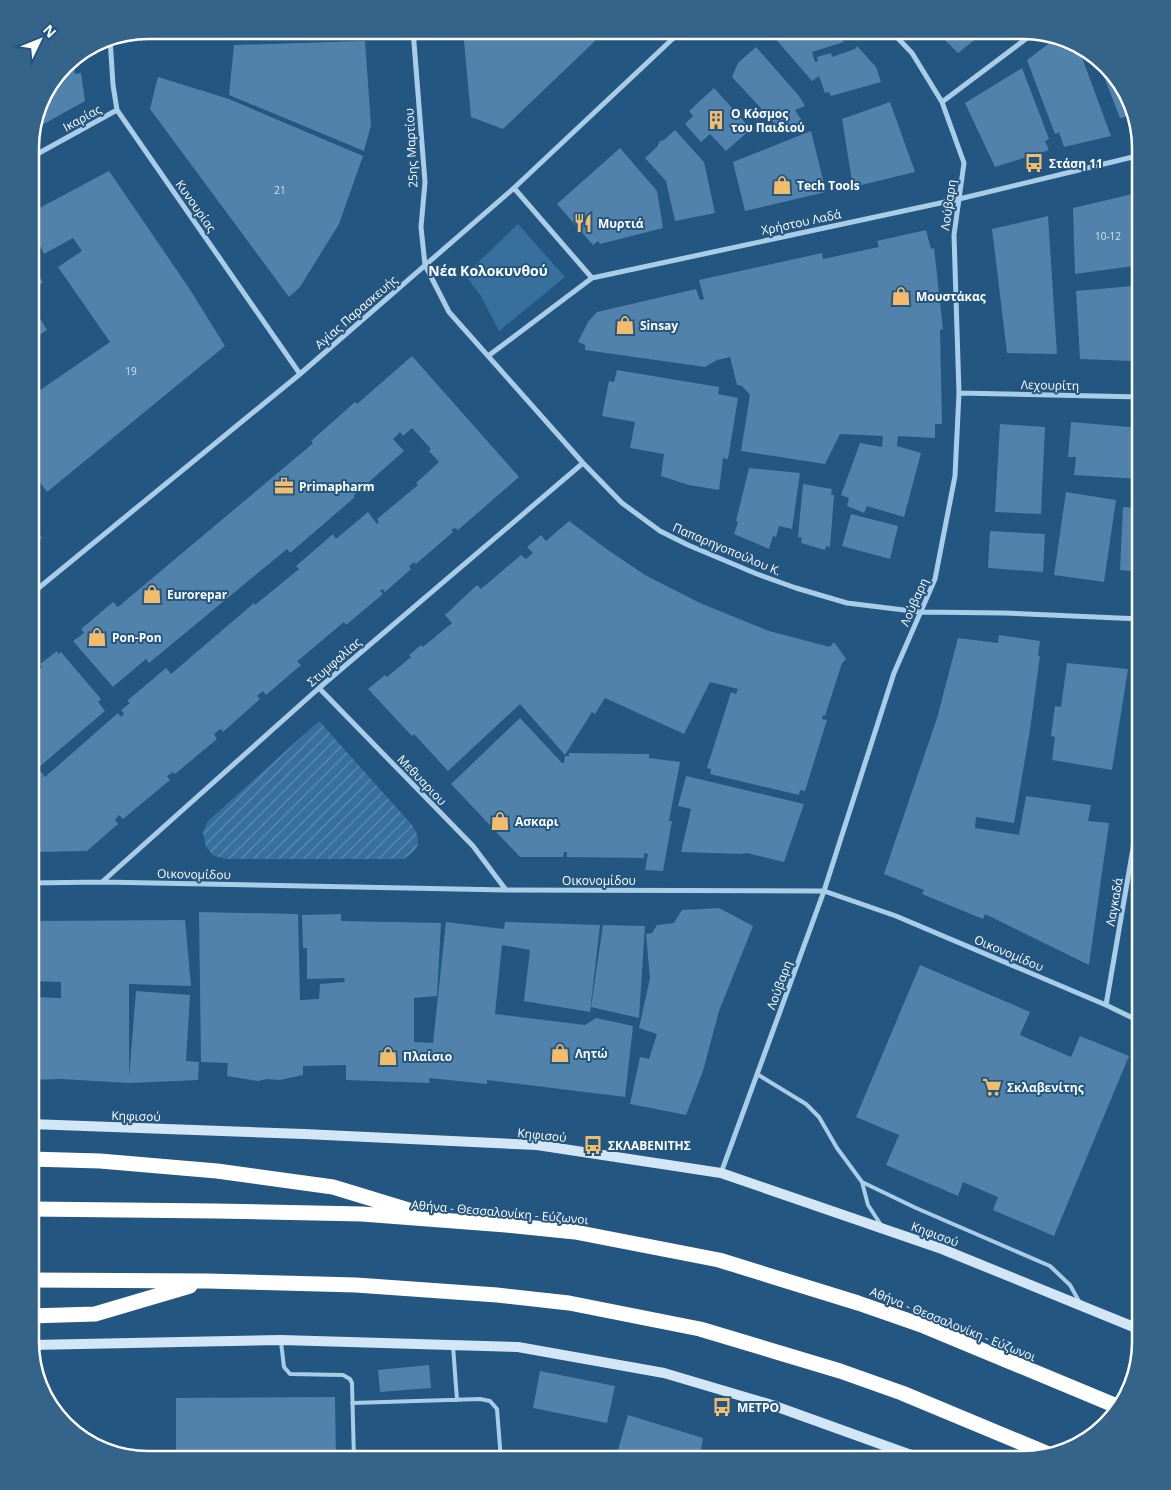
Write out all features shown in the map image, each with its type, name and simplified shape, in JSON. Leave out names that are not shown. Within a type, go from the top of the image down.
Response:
[{"type":"highway","points":[[39,1159],[100,1161],[217,1171],[333,1187],[442,1221]]},
{"type":"highway","name":"Αθήνα - Θεσσαλονίκη - Εύζωνοι","points":[[39,1209],[362,1214],[506,1224],[575,1232],[719,1260],[858,1303],[924,1326],[1113,1404]]},
{"type":"highway","points":[[39,1280],[207,1281],[356,1285],[497,1295],[569,1303],[700,1329],[840,1371],[902,1393],[1038,1450]]},
{"type":"highway","points":[[39,1316],[95,1314],[207,1281]]},
{"type":"main road","name":"Κηφισού","points":[[39,1124],[313,1134],[537,1145],[721,1173],[942,1249],[1132,1326]]},
{"type":"main road","points":[[39,1345],[281,1340],[518,1347],[664,1373],[772,1405],[900,1451]]},
{"type":"street","name":"25ης Μαρτίου","points":[[414,39],[425,182],[421,227],[425,265]]},
{"type":"street","name":"Αγίας Παρασκευής","points":[[39,588],[300,374],[514,188],[672,39]]},
{"type":"street","name":"Λούβαρη","points":[[721,1173],[824,891],[894,673],[935,579],[955,476],[959,393],[954,236],[964,163],[942,102],[912,54],[898,39]]},
{"type":"street","points":[[942,102],[1026,39]]},
{"type":"street","name":"Κυνουρίας","points":[[111,46],[117,110],[300,374]]},
{"type":"street","name":"Ικαρίας","points":[[39,153],[117,110]]},
{"type":"street","name":"Χρήστου Λαδά","points":[[488,356],[592,278],[959,199],[1132,158]]},
{"type":"street","points":[[514,188],[592,278]]},
{"type":"street","name":"Παπαρηγοπούλου Κ.","points":[[425,265],[449,312],[622,503],[660,531],[757,574],[847,603],[920,612],[1004,613],[1132,619]]},
{"type":"street","name":"Λεχουρίτη","points":[[959,393],[1132,397]]},
{"type":"street","name":"Στυμφαλίας","points":[[102,882],[319,688],[584,463]]},
{"type":"street","name":"Μεθυαριου","points":[[319,688],[473,846],[506,890]]},
{"type":"street","name":"Λαγκαδά","points":[[1106,1005],[1132,856]]},
{"type":"street","name":"Οικονομίδου","points":[[39,883],[102,882],[506,890],[824,891],[896,916],[1132,1018]]},
{"type":"lane","points":[[757,1074],[806,1104],[819,1117],[837,1148],[862,1182],[868,1205],[884,1229]]},
{"type":"lane","points":[[862,1182],[916,1208],[1050,1266],[1070,1285],[1081,1304]]},
{"type":"lane","points":[[281,1340],[284,1366],[290,1374],[343,1376],[350,1379],[352,1383],[354,1451]]},
{"type":"lane","points":[[453,1344],[458,1400]]},
{"type":"lane","points":[[352,1403],[480,1399],[490,1401],[497,1409],[500,1451]]},
{"type":"shaded area","points":[[518,224],[565,277],[499,331],[481,296],[465,275]]},
{"type":"shaded area","points":[[319,721],[412,825],[418,840],[416,849],[403,859],[227,859],[214,856],[206,847],[203,832],[208,821]]},
{"type":"building","points":[[464,39],[593,39],[595,41],[503,129],[471,117]]},
{"type":"building","points":[[776,39],[841,39],[844,42],[812,52],[815,62],[818,61],[817,57],[831,53],[832,57],[855,49],[857,46],[876,67],[881,82],[831,96],[829,92],[825,93],[819,76],[812,81]]},
{"type":"building","points":[[944,39],[976,39],[958,53]]},
{"type":"building","points":[[365,41],[371,125],[364,151],[229,95],[234,45]]},
{"type":"building","points":[[1051,42],[1081,55],[1111,136],[1064,147],[1059,132],[1055,134],[1027,60]]},
{"type":"building","points":[[756,47],[799,96],[805,106],[795,110],[802,121],[778,130],[772,120],[732,77],[738,63]]},
{"type":"building","points":[[74,68],[75,74],[81,73],[85,101],[41,125],[53,93]]},
{"type":"building","points":[[1022,68],[1049,139],[1045,141],[1049,150],[995,167],[965,103]]},
{"type":"building","points":[[1103,74],[1114,87],[1121,100],[1127,117],[1120,118]]},
{"type":"building","points":[[158,77],[229,99],[363,156],[339,224],[300,287],[289,297],[150,109]]},
{"type":"building","name":"Ο Κόσμος του Παιδιού","points":[[714,88],[751,129],[726,151],[710,134],[701,142],[685,124],[693,116],[689,111]]},
{"type":"building","points":[[890,102],[915,172],[853,187],[842,119]]},
{"type":"building","points":[[675,130],[704,162],[715,213],[675,221],[666,181],[645,158],[657,147],[660,141],[664,140]]},
{"type":"building","points":[[811,131],[826,192],[745,211],[733,162]]},
{"type":"building","points":[[620,148],[657,191],[663,228],[600,244],[598,241],[593,245],[557,204]]},
{"type":"building","points":[[109,171],[189,288],[225,346],[47,492],[39,481],[39,391],[110,342],[58,267],[82,251],[73,238],[44,254],[39,244],[39,208]]},
{"type":"building","points":[[1132,194],[1132,266],[1075,274],[1073,208]]},
{"type":"building","points":[[1048,216],[1057,354],[1007,353],[992,229]]},
{"type":"building","points":[[926,230],[931,249],[934,248],[943,329],[940,330],[942,424],[935,424],[935,438],[898,436],[897,446],[921,453],[904,517],[867,506],[864,513],[847,506],[849,498],[841,495],[860,443],[882,447],[883,436],[840,434],[825,464],[741,451],[750,395],[742,386],[737,385],[730,357],[717,360],[705,367],[585,350],[585,345],[578,342],[588,322],[597,312],[696,289],[700,300],[704,299],[699,280],[822,253],[823,259],[879,247],[877,241]]},
{"type":"building","points":[[39,276],[43,283],[39,285]]},
{"type":"building","points":[[1132,286],[1131,361],[1080,359],[1076,291]]},
{"type":"building","points":[[39,317],[47,330],[39,335]]},
{"type":"building","points":[[412,356],[519,477],[458,530],[455,528],[451,530],[453,532],[416,564],[414,562],[409,566],[411,569],[385,592],[383,589],[380,591],[383,594],[346,625],[344,622],[297,661],[301,665],[266,695],[263,691],[257,696],[260,699],[223,732],[221,729],[214,734],[217,739],[175,774],[173,772],[167,776],[170,780],[123,819],[119,815],[115,820],[118,824],[87,851],[39,852],[39,769],[45,777],[118,713],[121,717],[124,714],[121,710],[130,703],[127,701],[166,668],[171,674],[254,603],[255,605],[299,569],[296,566],[333,534],[336,539],[368,512],[377,524],[379,522],[377,519],[418,485],[416,483],[439,462],[429,451],[431,449],[412,428],[403,436],[400,432],[393,439],[404,451],[353,496],[355,497],[290,553],[287,549],[149,663],[146,659],[113,687],[73,641],[84,633],[81,629],[113,602],[118,607],[311,445],[313,443],[311,441],[355,402],[357,404]]},
{"type":"building","points":[[617,370],[719,387],[718,394],[738,398],[728,459],[723,458],[719,490],[689,485],[661,476],[664,454],[630,448],[635,422],[602,416],[609,381],[614,382]]},
{"type":"building","points":[[1071,422],[1132,427],[1132,478],[1074,475],[1076,457],[1068,457]]},
{"type":"building","points":[[1000,424],[1045,427],[1041,514],[995,512]]},
{"type":"building","points":[[749,468],[800,473],[792,529],[779,526],[776,537],[773,536],[769,549],[734,534]]},
{"type":"building","points":[[803,484],[832,489],[831,495],[834,495],[830,547],[826,546],[825,550],[801,543],[802,538],[798,537]]},
{"type":"building","points":[[1066,492],[1116,500],[1104,582],[1054,575]]},
{"type":"building","points":[[1123,507],[1132,508],[1132,571],[1120,570]]},
{"type":"building","points":[[851,514],[898,526],[890,559],[842,546]]},
{"type":"building","points":[[569,521],[645,575],[700,603],[769,631],[830,647],[834,642],[846,659],[842,663],[825,716],[823,715],[822,719],[827,720],[805,791],[800,790],[799,795],[710,774],[711,769],[707,768],[731,692],[736,694],[738,689],[710,682],[684,734],[605,698],[595,714],[592,712],[565,755],[520,704],[448,771],[414,734],[412,736],[368,689],[385,675],[387,677],[411,657],[409,655],[421,645],[423,647],[452,623],[445,615],[477,585],[481,589],[521,555],[526,559],[533,553],[527,547],[541,535],[546,541]]},
{"type":"building","points":[[990,531],[1045,534],[1043,572],[988,568]]},
{"type":"building","points":[[999,635],[1040,641],[1038,656],[1040,656],[1030,730],[1014,823],[976,817],[975,828],[1019,835],[1026,796],[1091,805],[1088,821],[1109,823],[1089,965],[985,914],[983,919],[922,894],[924,890],[884,874],[937,718],[958,638],[998,643]]},
{"type":"building","points":[[57,651],[58,654],[61,652],[101,699],[98,702],[105,711],[39,767],[39,668],[42,667],[40,664]]},
{"type":"building","points":[[1067,663],[1128,669],[1112,770],[1052,760],[1055,737],[1051,736],[1055,706],[1061,707]]},
{"type":"building","points":[[520,718],[562,763],[564,763],[565,756],[569,756],[569,753],[649,754],[649,758],[680,762],[669,821],[672,821],[663,871],[645,870],[648,854],[644,853],[644,858],[567,857],[567,852],[564,852],[563,857],[520,857],[451,784]]},
{"type":"building","points":[[686,776],[804,804],[784,862],[747,853],[681,852],[691,809],[678,806]]},
{"type":"building","points":[[719,908],[753,926],[719,1011],[703,1071],[686,1115],[630,1104],[640,1057],[649,1059],[657,1034],[639,1028],[650,978],[646,934],[652,933],[657,925],[674,923],[682,910]]},
{"type":"building","points":[[199,912],[298,914],[300,1000],[319,999],[320,984],[345,982],[344,978],[307,979],[307,948],[303,948],[302,915],[341,914],[341,921],[441,923],[437,996],[414,998],[414,1042],[433,1043],[446,922],[504,929],[505,922],[600,925],[590,1012],[524,1001],[530,950],[502,945],[495,1014],[585,1025],[596,1018],[633,1026],[625,1097],[487,1080],[487,1084],[429,1078],[430,1083],[346,1080],[346,1065],[303,1066],[303,1075],[280,1080],[267,1079],[258,1081],[227,1076],[228,1063],[201,1062]]},
{"type":"building","points":[[185,920],[191,986],[129,984],[129,1078],[136,991],[190,995],[186,1061],[199,1062],[198,1080],[129,1083],[61,1079],[39,1080],[39,997],[61,998],[61,982],[39,981],[39,921]]},
{"type":"building","points":[[603,925],[645,926],[639,1018],[591,1007]]},
{"type":"building","name":"Σκλαβενίτης","points":[[920,965],[1030,1012],[1020,1035],[1071,1057],[1080,1036],[1129,1056],[1054,1236],[993,1210],[998,1197],[963,1182],[958,1196],[886,1165],[899,1135],[856,1117]]},
{"type":"building","points":[[429,1365],[431,1388],[380,1392],[378,1370]]},
{"type":"building","points":[[540,1371],[615,1386],[607,1423],[533,1408]]},
{"type":"building","points":[[335,1397],[336,1451],[176,1451],[176,1398]]},
{"type":"building","points":[[628,1415],[703,1438],[701,1451],[618,1451]]},
{"type":"place","name":"Ο Κόσμος του Παιδιού","points":[[716,120]]},
{"type":"place","name":"Στάση 11","points":[[1034,163]]},
{"type":"place","name":"Tech Tools","points":[[782,185]]},
{"type":"place","name":"Μυρτιά","points":[[583,223]]},
{"type":"place","name":"Μουστάκας","points":[[901,296]]},
{"type":"place","name":"Sinsay","points":[[625,325]]},
{"type":"place","name":"Primapharm","points":[[284,486]]},
{"type":"place","name":"Eurorepar","points":[[152,594]]},
{"type":"place","name":"Pon-Pon","points":[[97,637]]},
{"type":"place","name":"Ασκαρι","points":[[500,821]]},
{"type":"place","name":"Λητώ","points":[[560,1053]]},
{"type":"place","name":"Πλαίσιο","points":[[388,1056]]},
{"type":"place","name":"Σκλαβενίτης","points":[[992,1087]]},
{"type":"place","name":"ΣΚΛΑΒΕΝΙΤΗΣ","points":[[593,1145]]},
{"type":"place","name":"ΜΕΤΡΟ","points":[[722,1407]]},
{"type":"district","name":"Νέα Κολοκυνθού","points":[[488,270]]}]
